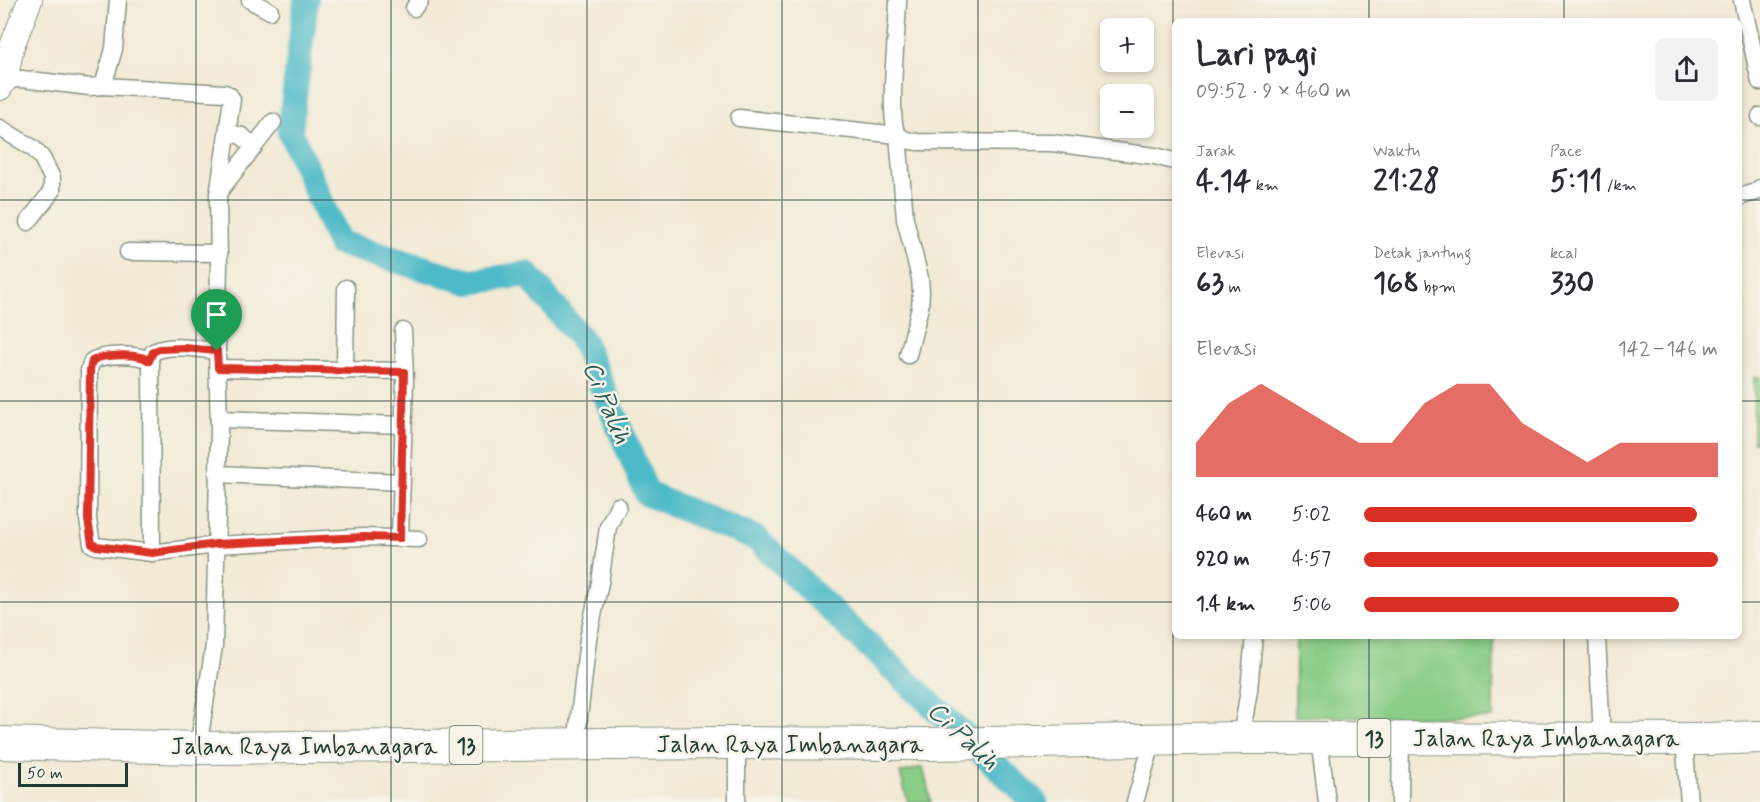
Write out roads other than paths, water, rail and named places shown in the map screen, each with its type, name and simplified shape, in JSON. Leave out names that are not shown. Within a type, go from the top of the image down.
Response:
[{"type":"highway","name":"Jalan Raya Imbanagara","points":[[0,743],[198,748],[576,744],[932,744],[1241,738],[1760,737]]},
{"type":"street","points":[[30,0],[12,46],[2,84],[22,79],[90,87],[225,93],[232,99],[218,193],[219,419],[214,646],[198,748]]},
{"type":"street","points":[[103,86],[114,49],[118,0]]},
{"type":"street","points":[[250,0],[270,12]]},
{"type":"street","points":[[898,0],[893,117],[898,135],[905,219],[920,278],[921,292],[920,307],[908,355]]},
{"type":"street","points":[[1742,0],[1760,82]]},
{"type":"street","points":[[739,118],[898,135],[903,139],[918,142],[1052,143],[1155,156],[1172,160]]},
{"type":"street","points":[[218,193],[273,122]]},
{"type":"street","points":[[0,128],[33,148],[42,158],[52,178],[52,191],[28,222]]},
{"type":"street","points":[[228,132],[242,135],[254,147]]},
{"type":"street","points":[[1742,196],[1756,192],[1760,188]]},
{"type":"street","points":[[128,252],[219,253]]},
{"type":"street","points":[[345,288],[345,371]]},
{"type":"street","points":[[400,538],[403,331]]},
{"type":"street","points":[[149,361],[153,352],[159,349],[184,348],[217,351]]},
{"type":"street","points":[[152,553],[151,365],[145,357],[98,357],[92,361],[90,370],[88,520],[92,544],[152,553],[216,544],[364,537],[419,539]]},
{"type":"street","points":[[218,368],[404,372]]},
{"type":"street","points":[[219,419],[403,425]]},
{"type":"street","points":[[217,474],[402,482]]},
{"type":"street","points":[[576,744],[588,639],[600,583],[608,527],[618,506]]},
{"type":"street","points":[[1241,738],[1249,690],[1254,639]]},
{"type":"street","points":[[1597,639],[1602,738]]},
{"type":"street","points":[[1319,738],[1327,802]]},
{"type":"street","points":[[1400,802],[1401,738]]},
{"type":"street","points":[[1684,738],[1689,802]]},
{"type":"street","points":[[1135,802],[1153,740]]},
{"type":"street","points":[[737,744],[737,802]]},
{"type":"waterway","name":"Ci Palih","points":[[306,0],[290,131],[339,243],[470,282],[527,274],[583,341],[647,494],[757,539],[1035,802]]}]
